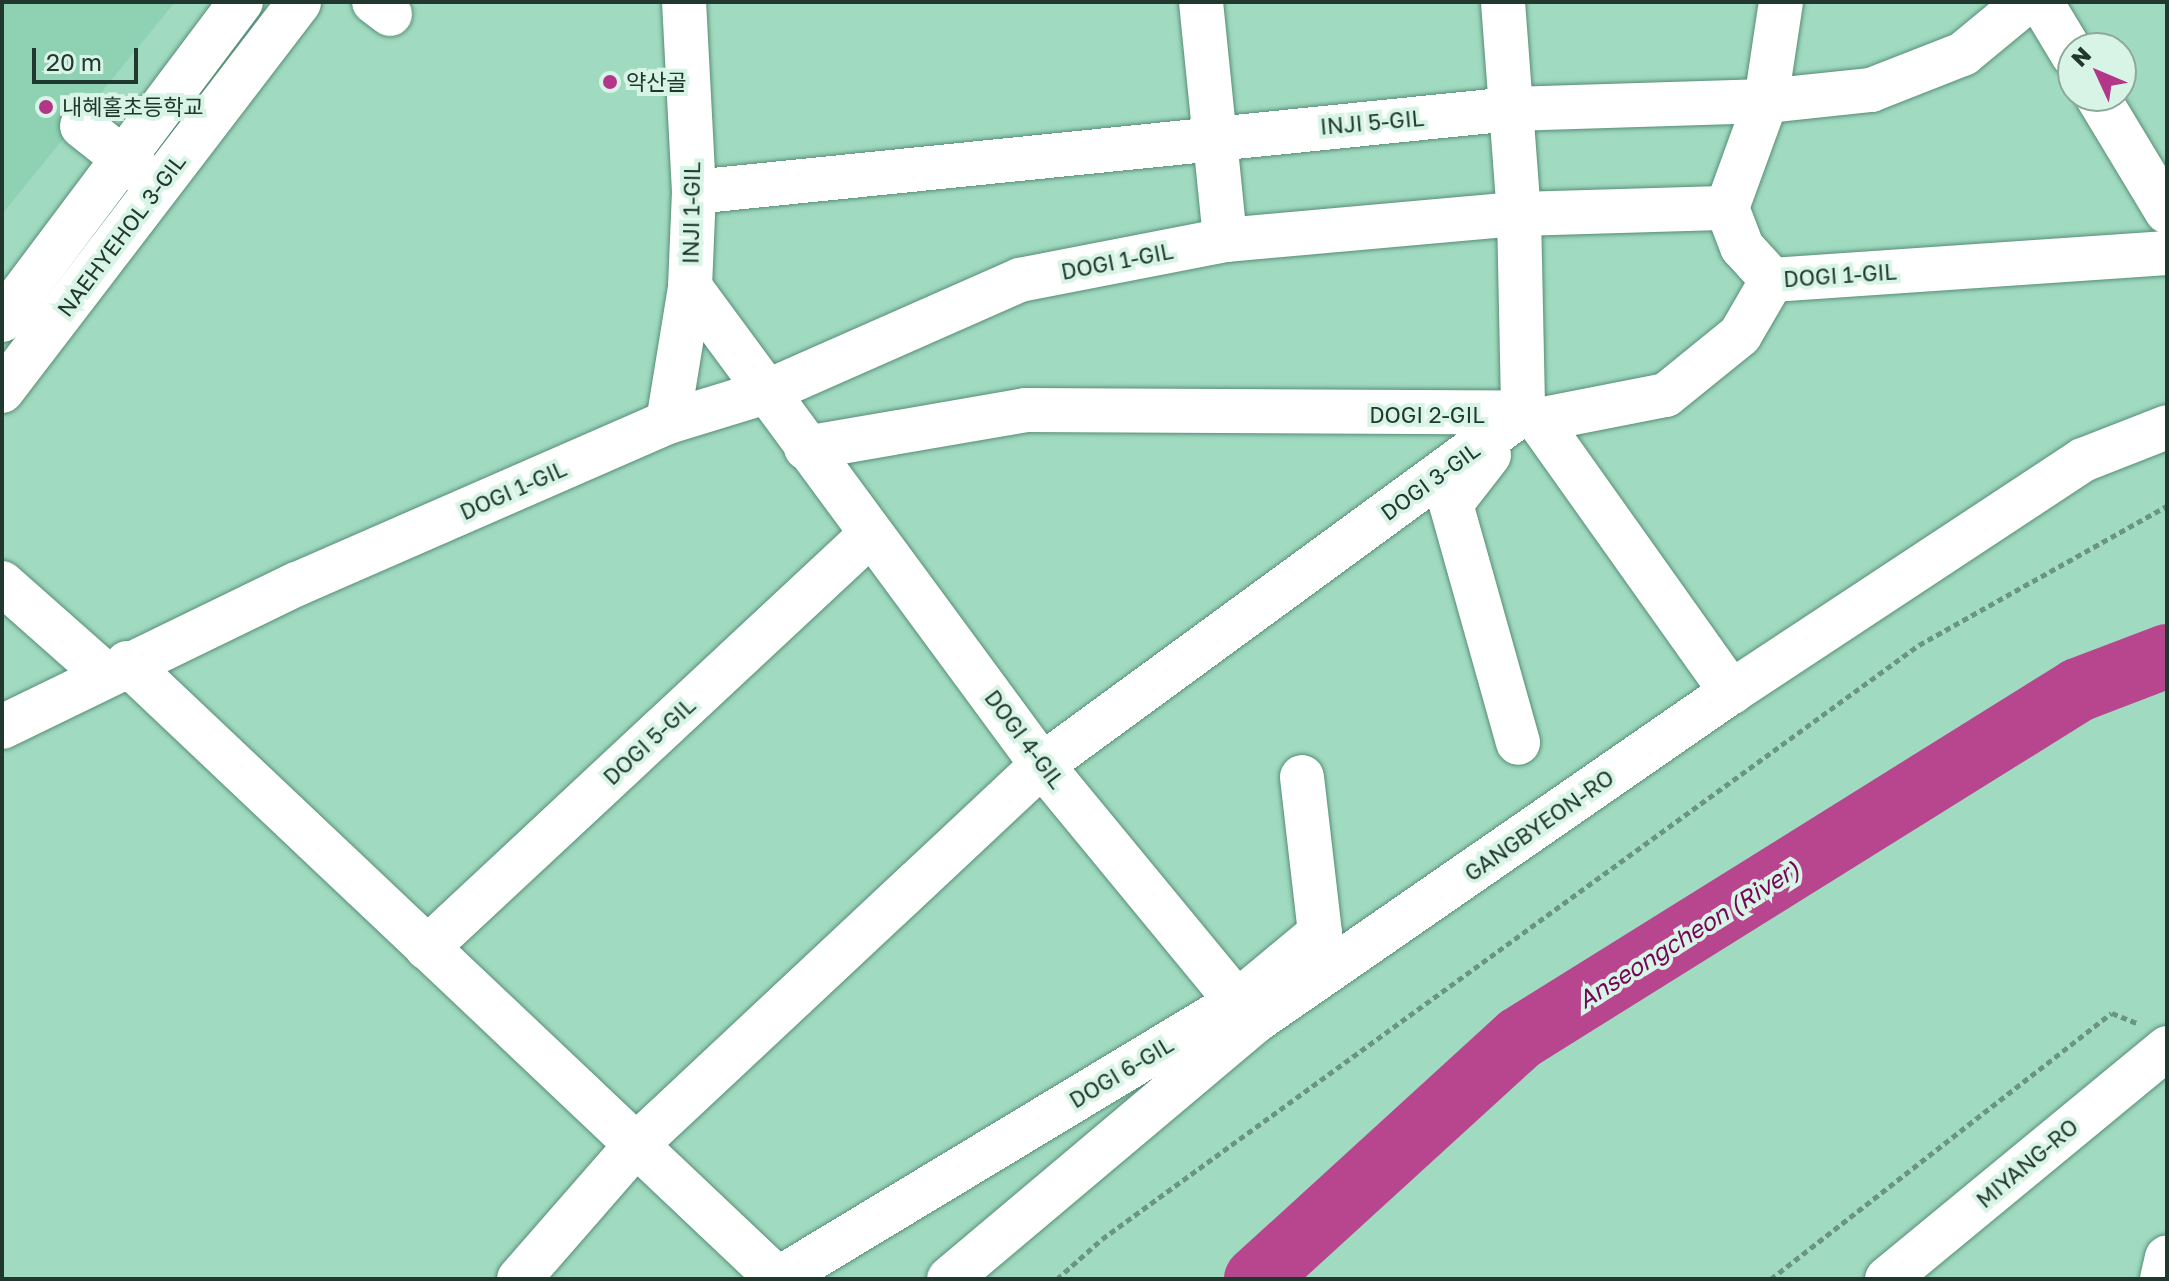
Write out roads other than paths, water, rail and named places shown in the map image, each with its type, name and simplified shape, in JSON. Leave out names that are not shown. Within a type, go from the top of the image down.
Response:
[{"type":"street","name":"NAEHYEHOL 3-GIL","points":[[2,320],[16,272],[123,158],[241,2]]},
{"type":"street","name":"NAEHYEHOL 3-GIL","points":[[2,391],[299,2]]},
{"type":"street","name":"INJI 1-GIL","points":[[668,422],[690,287],[694,192],[684,2]]},
{"type":"street","points":[[1201,2],[1218,136],[1225,240]]},
{"type":"street","points":[[1503,2],[1530,416],[1731,692]]},
{"type":"street","points":[[1727,208],[1766,101],[1781,2]]},
{"type":"street","name":"INJI 5-GIL","points":[[694,192],[1218,136],[1511,109],[1766,101],[1871,90],[1963,54],[2026,2]]},
{"type":"street","points":[[2041,2],[2059,32]]},
{"type":"street","points":[[2107,112],[2167,212]]},
{"type":"street","points":[[82,126],[158,187]]},
{"type":"street","name":"DOGI 1-GIL","points":[[2,727],[116,669],[668,422],[766,392],[1020,280],[1225,240],[1519,214],[1727,208],[1742,247],[1772,280],[2167,253]]},
{"type":"street","name":"DOGI 2-GIL","points":[[806,448],[1025,410],[1530,416],[1666,395],[1740,335],[1772,280]]},
{"type":"street","name":"DOGI 4-GIL","points":[[690,287],[1042,765],[1246,1012]]},
{"type":"street","name":"DOGI 3-GIL","points":[[1518,743],[1451,504],[1530,416]]},
{"type":"street","name":"DOGI 3-GIL","points":[[1042,765],[1530,416]]},
{"type":"street","name":"GANGBYEON-RO","points":[[949,1279],[1246,1012],[2083,460],[2167,427]]},
{"type":"street","name":"DOGI 5-GIL","points":[[427,948],[871,534]]},
{"type":"street","points":[[2,583],[116,669],[427,948],[778,1279]]},
{"type":"street","points":[[519,1279],[636,1145],[1042,765]]},
{"type":"street","name":"DOGI 6-GIL","points":[[778,1279],[1246,1012],[1320,933],[1302,777]]},
{"type":"street","name":"MIYANG-RO","points":[[1887,1279],[2153,1036]]},
{"type":"street","points":[[2162,1279],[2167,1258]]},
{"type":"waterway","name":"Anseongcheon (River)","points":[[1256,1279],[1520,1038],[2078,690],[2167,656]]},
{"type":"place","name":"약산골","points":[[610,82]]},
{"type":"place","name":"내혜홀초등학교","points":[[46,107]]}]
